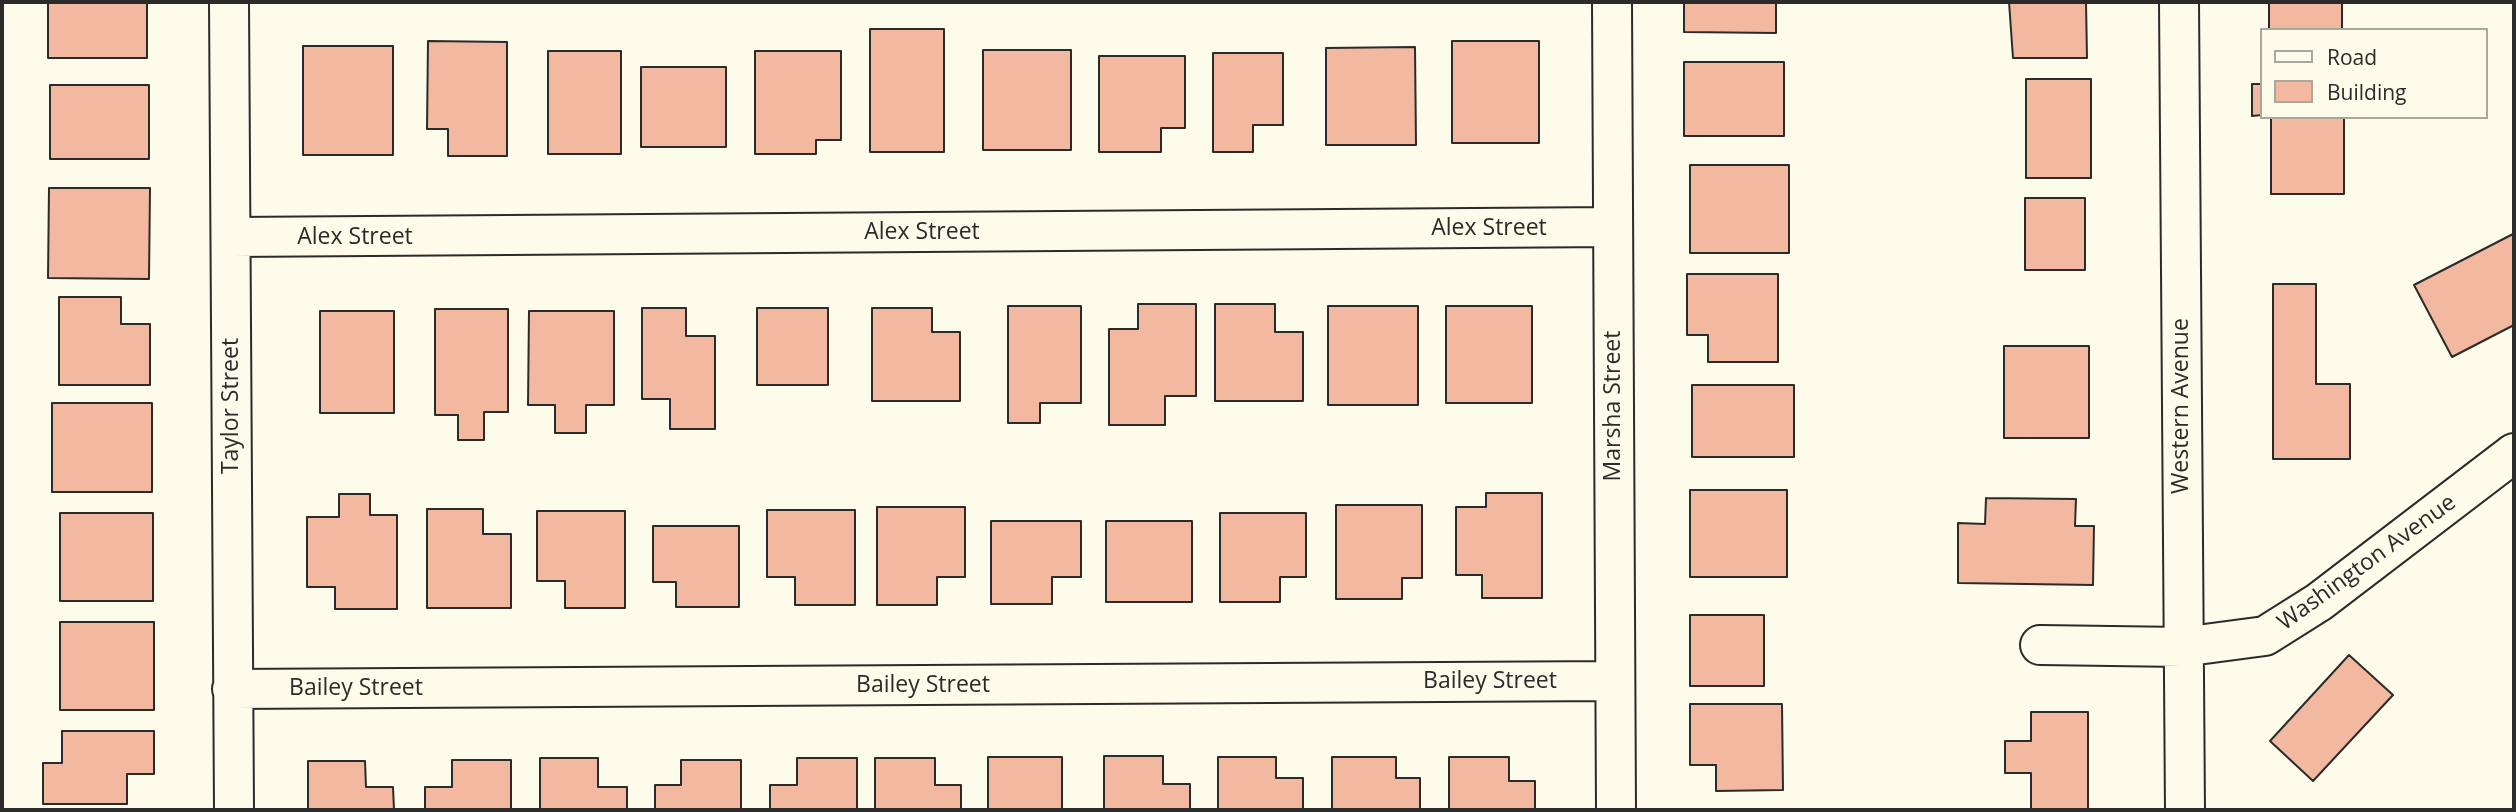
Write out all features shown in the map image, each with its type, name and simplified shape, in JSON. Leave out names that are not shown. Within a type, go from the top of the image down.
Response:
[{"type":"street","name":"Taylor Street","points":[[229,2],[234,810]]},
{"type":"street","name":"Marsha Street","points":[[1612,2],[1616,810]]},
{"type":"street","name":"Western Avenue","points":[[2179,2],[2185,810]]},
{"type":"street","name":"Alex Street","points":[[232,237],[1612,227]]},
{"type":"street","name":"Washington Avenue","points":[[2040,645],[2182,647],[2265,636],[2319,603],[2514,453]]},
{"type":"street","name":"Bailey Street","points":[[232,689],[1614,681]]},
{"type":"building","points":[[48,2],[147,2],[147,58],[48,58]]},
{"type":"building","points":[[1684,2],[1776,2],[1776,33],[1684,32]]},
{"type":"building","points":[[2009,2],[2086,2],[2087,58],[2013,58]]},
{"type":"building","points":[[2269,2],[2342,2],[2342,28],[2269,28]]},
{"type":"building","points":[[870,29],[944,29],[944,152],[870,152]]},
{"type":"building","points":[[428,41],[507,42],[507,156],[448,156],[448,129],[427,129]]},
{"type":"building","points":[[1452,41],[1539,41],[1539,143],[1452,143]]},
{"type":"building","points":[[303,46],[393,46],[393,155],[303,155]]},
{"type":"building","points":[[1415,47],[1416,145],[1326,145],[1326,48]]},
{"type":"building","points":[[983,50],[1071,50],[1071,150],[983,150]]},
{"type":"building","points":[[548,51],[621,51],[621,154],[548,154]]},
{"type":"building","points":[[755,51],[841,51],[841,140],[816,140],[816,154],[755,154]]},
{"type":"building","points":[[1213,53],[1283,53],[1283,125],[1253,125],[1253,152],[1213,152]]},
{"type":"building","points":[[1099,56],[1185,56],[1185,128],[1161,128],[1161,152],[1099,152]]},
{"type":"building","points":[[1684,62],[1784,62],[1784,136],[1684,136]]},
{"type":"building","points":[[641,67],[726,67],[726,147],[641,147]]},
{"type":"building","points":[[2026,79],[2091,79],[2091,178],[2026,178]]},
{"type":"building","points":[[2252,84],[2260,84],[2260,115],[2252,116]]},
{"type":"building","points":[[50,85],[149,85],[149,159],[50,159]]},
{"type":"building","points":[[2271,119],[2344,119],[2344,194],[2271,194]]},
{"type":"building","points":[[1690,165],[1789,165],[1789,253],[1690,253]]},
{"type":"building","points":[[49,188],[150,188],[149,279],[48,278]]},
{"type":"building","points":[[2025,198],[2085,198],[2085,270],[2025,270]]},
{"type":"building","points":[[2513,234],[2514,325],[2452,357],[2414,285]]},
{"type":"building","points":[[1687,274],[1778,274],[1778,362],[1708,362],[1708,335],[1687,335]]},
{"type":"building","points":[[2273,284],[2316,284],[2316,384],[2350,384],[2350,459],[2273,459]]},
{"type":"building","points":[[59,297],[121,297],[121,324],[150,324],[150,385],[59,385]]},
{"type":"building","points":[[1138,304],[1196,304],[1196,396],[1165,396],[1165,425],[1109,425],[1109,329],[1138,329]]},
{"type":"building","points":[[1215,304],[1275,304],[1275,332],[1303,332],[1303,401],[1215,401]]},
{"type":"building","points":[[1008,306],[1081,306],[1081,403],[1040,403],[1040,423],[1008,423]]},
{"type":"building","points":[[1328,306],[1418,306],[1418,405],[1328,405]]},
{"type":"building","points":[[1446,306],[1532,306],[1532,403],[1446,403]]},
{"type":"building","points":[[642,308],[686,308],[686,336],[715,336],[715,429],[670,429],[670,399],[642,399]]},
{"type":"building","points":[[757,308],[828,308],[828,385],[757,385]]},
{"type":"building","points":[[872,308],[932,308],[932,332],[960,332],[960,401],[872,401]]},
{"type":"building","points":[[435,309],[508,309],[508,412],[484,412],[484,440],[458,440],[458,415],[435,415]]},
{"type":"building","points":[[320,311],[394,311],[394,413],[320,413]]},
{"type":"building","points":[[529,311],[614,311],[614,405],[586,405],[586,433],[555,433],[555,405],[528,405]]},
{"type":"building","points":[[2004,346],[2089,346],[2089,438],[2004,438]]},
{"type":"building","points":[[1692,385],[1794,385],[1794,457],[1692,457]]},
{"type":"building","points":[[52,403],[152,403],[152,492],[52,492]]},
{"type":"building","points":[[1690,490],[1787,490],[1787,577],[1690,577]]},
{"type":"building","points":[[1486,493],[1542,493],[1542,598],[1482,598],[1482,575],[1456,575],[1456,507],[1486,507]]},
{"type":"building","points":[[339,494],[370,494],[370,515],[397,515],[397,609],[335,609],[335,587],[307,587],[307,517],[339,517]]},
{"type":"building","points":[[1986,498],[2076,499],[2075,526],[2094,526],[2093,585],[1958,583],[1958,523],[1985,524]]},
{"type":"building","points":[[1336,505],[1422,505],[1422,578],[1402,578],[1402,599],[1336,599]]},
{"type":"building","points":[[877,507],[965,507],[965,577],[937,577],[937,605],[877,605]]},
{"type":"building","points":[[427,509],[483,509],[483,534],[511,534],[511,608],[427,608]]},
{"type":"building","points":[[767,510],[855,510],[855,605],[795,605],[795,577],[767,577]]},
{"type":"building","points":[[537,511],[625,511],[625,608],[565,608],[565,581],[537,581]]},
{"type":"building","points":[[60,513],[153,513],[153,601],[60,601]]},
{"type":"building","points":[[1220,513],[1306,513],[1306,577],[1280,577],[1280,602],[1220,602]]},
{"type":"building","points":[[991,521],[1081,521],[1081,577],[1052,577],[1052,604],[991,604]]},
{"type":"building","points":[[1106,521],[1192,521],[1192,602],[1106,602]]},
{"type":"building","points":[[653,526],[739,526],[739,607],[676,607],[676,582],[653,582]]},
{"type":"building","points":[[1690,615],[1764,615],[1764,686],[1690,686]]},
{"type":"building","points":[[60,622],[154,622],[154,710],[60,710]]},
{"type":"building","points":[[2349,655],[2393,695],[2313,781],[2270,741]]},
{"type":"building","points":[[1690,704],[1782,704],[1783,790],[1716,791],[1716,765],[1690,765]]},
{"type":"building","points":[[2031,712],[2088,712],[2088,810],[2031,810],[2031,773],[2005,773],[2005,741],[2031,741]]},
{"type":"building","points":[[62,731],[154,731],[154,774],[127,774],[127,804],[43,804],[43,763],[62,763]]},
{"type":"building","points":[[1104,756],[1163,756],[1163,784],[1190,784],[1190,810],[1104,810]]},
{"type":"building","points":[[988,757],[1062,757],[1062,810],[988,810]]},
{"type":"building","points":[[1218,757],[1276,757],[1276,778],[1303,778],[1303,810],[1218,810]]},
{"type":"building","points":[[1332,757],[1396,757],[1396,778],[1420,778],[1420,810],[1332,810]]},
{"type":"building","points":[[1449,757],[1509,757],[1509,781],[1535,781],[1535,810],[1449,810]]},
{"type":"building","points":[[540,758],[598,758],[598,787],[627,787],[627,810],[540,810]]},
{"type":"building","points":[[797,758],[857,758],[857,810],[770,810],[770,785],[797,785]]},
{"type":"building","points":[[875,758],[935,758],[935,785],[961,785],[961,810],[875,810]]},
{"type":"building","points":[[452,760],[511,760],[511,810],[425,810],[425,787],[452,787]]},
{"type":"building","points":[[681,760],[741,760],[741,810],[655,810],[655,785],[681,785]]},
{"type":"building","points":[[308,761],[365,761],[366,787],[393,787],[394,810],[308,810]]}]
